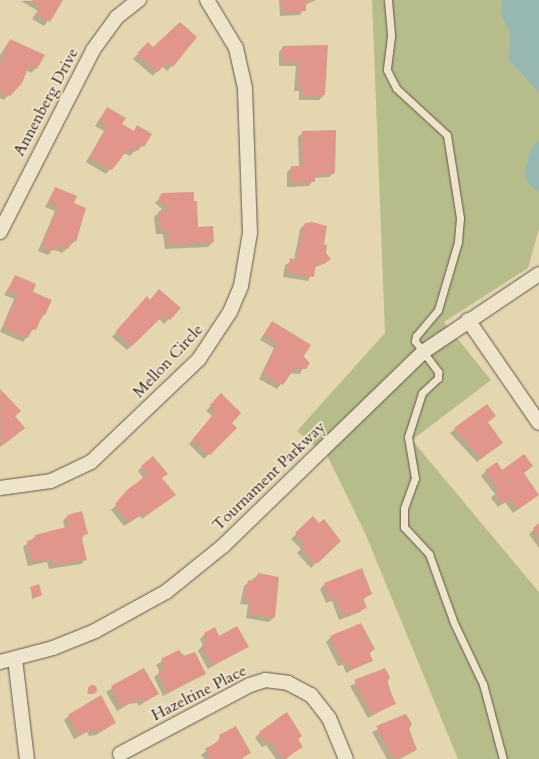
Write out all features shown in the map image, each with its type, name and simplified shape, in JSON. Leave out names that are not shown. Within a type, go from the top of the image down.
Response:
[{"type":"street","name":"Annenberg Drive","points":[[0,232],[93,50],[118,17],[139,0]]},
{"type":"street","name":"Mellon Circle","points":[[0,488],[51,481],[92,462],[199,359],[230,312],[241,286],[250,233],[244,88],[236,48],[207,0]]},
{"type":"street","name":"Tournament Parkway","points":[[0,662],[15,659],[95,632],[132,613],[196,570],[424,352],[468,320],[539,274]]},
{"type":"street","points":[[468,320],[539,423]]},
{"type":"street","points":[[15,659],[27,759]]},
{"type":"street","name":"Hazeltine Place","points":[[120,754],[250,685],[266,680],[288,683],[311,695],[329,718],[346,759]]},
{"type":"lane","points":[[388,0],[391,36],[387,70],[396,88],[446,135],[459,198],[458,242],[441,303],[435,315],[416,336],[424,352],[438,372],[438,378],[422,393],[408,437],[409,456],[415,478],[404,508],[404,527],[429,554],[454,622],[481,679],[503,759]]},
{"type":"green space","points":[[372,0],[539,0],[539,229],[528,268],[444,322],[491,380],[412,440],[539,592],[539,759],[458,759],[365,533],[328,457],[297,431],[385,333]]},
{"type":"water","points":[[502,0],[539,0],[539,92],[509,60],[510,31],[501,14]]},
{"type":"water","points":[[539,140],[539,192],[527,182],[525,172],[530,151]]},
{"type":"building","points":[[32,0],[63,0],[50,22],[36,14],[41,6]]},
{"type":"building","points":[[281,0],[306,0],[306,11],[284,12]]},
{"type":"building","points":[[180,22],[197,37],[173,67],[167,62],[158,72],[137,53],[148,42],[153,47]]},
{"type":"building","points":[[10,39],[45,55],[37,69],[29,65],[22,83],[10,96],[0,91],[0,67]]},
{"type":"building","points":[[328,45],[325,95],[303,96],[303,87],[299,87],[300,61],[283,61],[283,46]]},
{"type":"building","points":[[107,107],[126,118],[122,124],[134,131],[137,125],[152,134],[144,147],[140,145],[135,152],[129,148],[112,170],[90,157],[108,126],[99,121]]},
{"type":"building","points":[[336,130],[335,173],[315,174],[315,182],[291,183],[291,166],[303,166],[302,131]]},
{"type":"building","points":[[55,187],[77,196],[74,203],[86,208],[76,242],[72,240],[68,249],[57,244],[54,251],[42,246],[59,206],[49,202]]},
{"type":"building","points":[[194,192],[194,201],[197,201],[198,227],[213,226],[214,242],[169,244],[168,229],[161,230],[159,211],[170,210],[171,205],[164,206],[159,197],[162,193]]},
{"type":"building","points":[[312,222],[327,226],[324,244],[327,245],[326,253],[331,259],[324,264],[316,263],[314,277],[288,272],[290,258],[297,260],[305,223]]},
{"type":"building","points":[[15,275],[36,284],[33,292],[52,300],[36,330],[32,329],[28,338],[4,327],[18,294],[8,290]]},
{"type":"building","points":[[159,289],[181,308],[170,320],[164,315],[132,346],[116,331],[147,296],[150,300]]},
{"type":"building","points":[[272,321],[311,345],[303,357],[310,363],[306,369],[294,369],[283,385],[263,374],[278,343],[264,334]]},
{"type":"building","points":[[0,389],[21,411],[15,416],[25,428],[2,446]]},
{"type":"building","points":[[221,393],[241,413],[232,423],[237,428],[210,455],[193,439],[216,411],[210,405]]},
{"type":"building","points":[[487,404],[496,416],[488,422],[503,443],[482,458],[454,428]]},
{"type":"building","points":[[524,454],[533,466],[524,473],[539,495],[518,509],[511,498],[503,504],[495,492],[499,489],[485,470],[497,462],[502,470]]},
{"type":"building","points":[[153,456],[168,474],[162,478],[176,495],[147,515],[145,512],[129,522],[115,504],[127,490],[148,474],[141,466]]},
{"type":"building","points":[[82,511],[88,534],[81,535],[87,560],[54,564],[52,558],[33,562],[27,541],[36,538],[35,535],[70,526],[67,515]]},
{"type":"building","points":[[313,516],[319,523],[324,519],[341,541],[317,564],[301,547],[305,543],[295,533]]},
{"type":"building","points":[[539,523],[539,537],[533,528]]},
{"type":"building","points":[[362,568],[372,594],[363,598],[367,608],[344,616],[336,597],[331,600],[324,583]]},
{"type":"building","points":[[258,573],[279,577],[275,618],[250,613],[252,601],[244,599],[248,580],[256,582]]},
{"type":"building","points":[[39,584],[42,595],[34,598],[30,587]]},
{"type":"building","points":[[361,623],[375,649],[369,652],[373,661],[351,670],[347,661],[343,662],[330,636]]},
{"type":"building","points":[[237,626],[249,647],[213,665],[202,645],[208,641],[204,633],[215,627],[219,636]]},
{"type":"building","points":[[179,650],[183,656],[195,652],[206,674],[168,692],[158,671],[165,668],[161,659]]},
{"type":"building","points":[[144,668],[159,694],[144,702],[142,699],[135,700],[122,707],[111,686]]},
{"type":"building","points":[[385,668],[390,677],[387,683],[396,704],[373,714],[354,680]]},
{"type":"building","points":[[92,684],[97,689],[92,694],[87,689]]},
{"type":"building","points":[[101,695],[116,723],[94,732],[92,728],[79,735],[68,715]]},
{"type":"building","points":[[287,712],[302,736],[298,739],[303,747],[284,759],[271,741],[268,744],[259,732]]},
{"type":"building","points":[[406,714],[412,724],[409,729],[417,750],[395,759],[376,726]]},
{"type":"building","points":[[236,726],[251,753],[239,759],[211,759],[205,749],[222,739],[219,735]]}]
